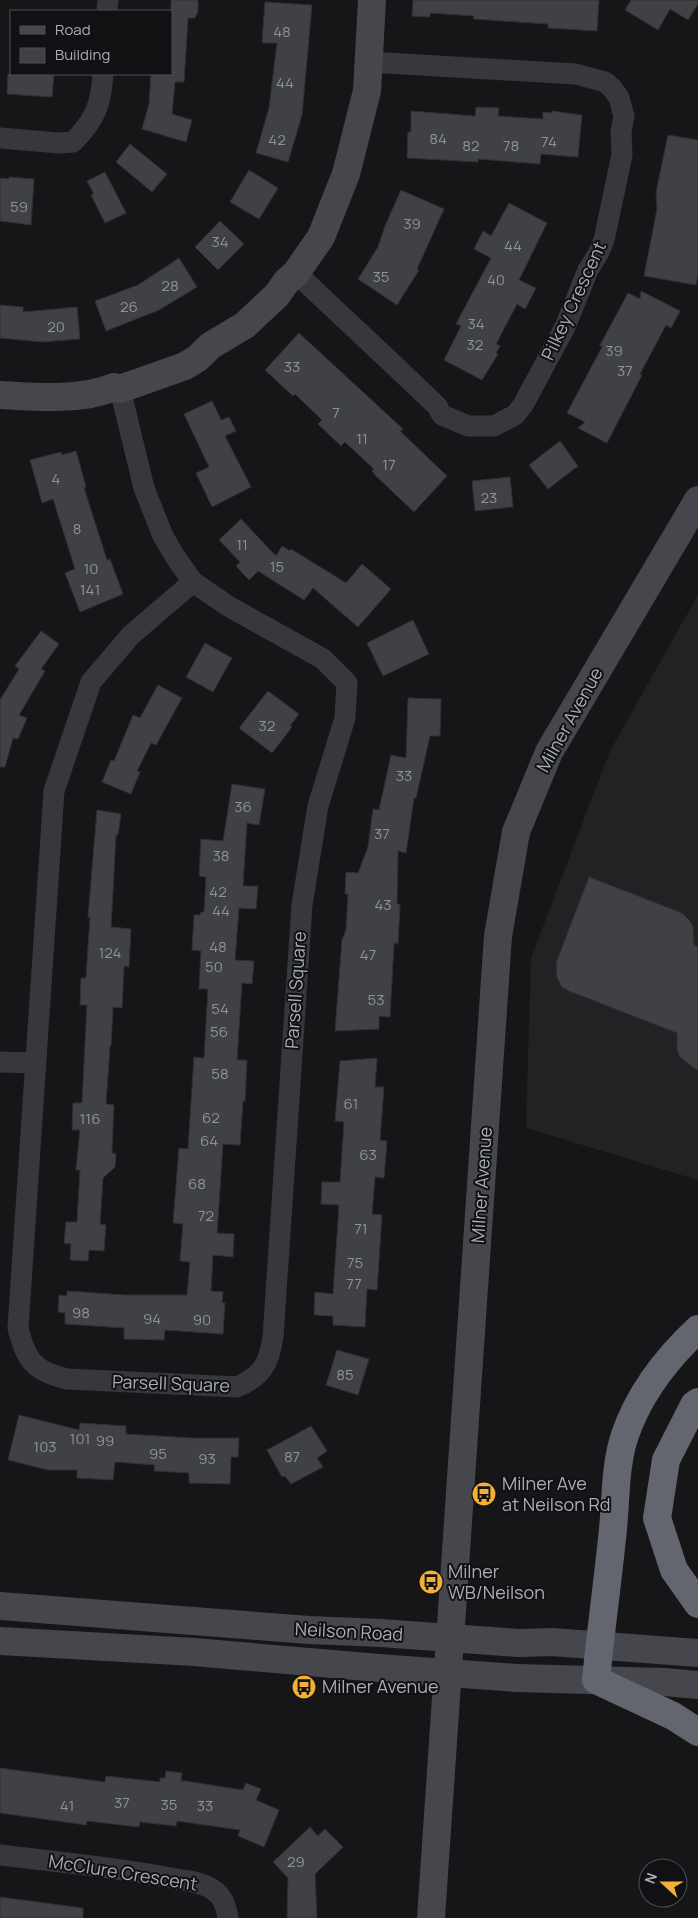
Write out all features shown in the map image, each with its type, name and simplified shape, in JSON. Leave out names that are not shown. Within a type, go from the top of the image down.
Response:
[{"type":"highway","points":[[698,1329],[681,1345],[646,1390],[625,1435],[617,1476],[613,1530],[596,1680],[673,1716],[698,1732]]},
{"type":"highway","points":[[698,1402],[694,1405],[666,1460],[657,1518],[674,1570],[698,1604]]},
{"type":"main road","points":[[0,395],[44,398],[102,392],[114,387],[120,389],[173,371],[198,358],[210,346],[245,325],[277,295],[286,282],[296,273],[321,237],[346,174],[368,91],[372,0]]},
{"type":"main road","name":"Milner Avenue","points":[[431,1918],[498,936],[516,832],[549,752],[698,500]]},
{"type":"main road","name":"Neilson Road","points":[[0,1606],[309,1630],[519,1642],[552,1642],[698,1653]]},
{"type":"main road","name":"Neilson Road","points":[[0,1641],[194,1652],[517,1678],[698,1685]]},
{"type":"street","name":"Pilkey Crescent","points":[[296,273],[396,367],[436,406],[442,415],[468,426],[494,426],[515,415],[523,405],[565,326],[588,270],[604,240],[622,155],[621,132],[624,116],[613,89],[605,82],[576,74],[369,62]]},
{"type":"street","points":[[0,138],[59,143],[73,142],[91,123],[102,96],[103,75]]},
{"type":"street","name":"Parsell Square","points":[[120,389],[144,488],[164,536],[176,558],[193,582],[228,606],[323,659],[347,683],[345,718],[318,806],[302,904],[273,1337],[267,1361],[253,1380],[237,1387],[227,1388],[67,1379],[46,1374],[31,1361],[22,1344],[18,1328],[54,791],[91,682],[131,635],[193,582]]},
{"type":"street","points":[[0,1062],[35,1063]]},
{"type":"street","name":"McClure Crescent","points":[[0,1855],[145,1873],[198,1882],[219,1894],[225,1904],[228,1918]]},
{"type":"shaded area","points":[[698,595],[698,1180],[526,1128],[531,958],[610,751]]},
{"type":"building","points":[[171,0],[198,0],[198,11],[195,18],[188,18],[184,82],[175,82],[172,114],[192,120],[186,142],[142,129],[149,104],[151,75],[172,75]]},
{"type":"building","points":[[413,0],[599,0],[597,31],[548,28],[548,24],[473,19],[474,16],[430,13],[430,17],[412,16]]},
{"type":"building","points":[[631,0],[698,0],[698,4],[688,20],[670,9],[658,30],[625,10]]},
{"type":"building","points":[[265,2],[312,5],[302,115],[288,162],[256,153],[269,108],[277,43],[262,43]]},
{"type":"building","points":[[8,74],[54,75],[52,97],[7,94]]},
{"type":"building","points":[[476,107],[499,108],[498,116],[543,119],[543,112],[552,113],[552,111],[582,115],[578,157],[541,154],[540,164],[478,159],[478,162],[407,158],[408,132],[411,132],[411,111],[475,116]]},
{"type":"building","points":[[668,135],[698,140],[698,274],[696,285],[644,276],[657,209],[656,192]]},
{"type":"building","points":[[130,144],[167,174],[152,192],[116,162]]},
{"type":"building","points":[[249,170],[278,188],[259,219],[230,202]]},
{"type":"building","points":[[105,172],[126,213],[105,223],[91,195],[94,194],[87,181]]},
{"type":"building","points":[[9,177],[34,179],[31,225],[0,221],[0,178],[9,179]]},
{"type":"building","points":[[401,190],[444,209],[417,269],[419,270],[397,305],[358,279],[378,247]]},
{"type":"building","points":[[509,203],[547,223],[519,280],[536,288],[525,309],[517,304],[496,344],[500,346],[496,353],[498,354],[482,380],[444,360],[461,326],[456,324],[491,258],[474,249],[483,231],[491,236]]},
{"type":"building","points":[[220,221],[244,244],[218,270],[195,247]]},
{"type":"building","points":[[179,258],[197,287],[159,310],[106,331],[95,301],[138,285]]},
{"type":"building","points":[[641,291],[680,311],[671,328],[666,325],[607,443],[578,428],[585,422],[567,413],[628,293],[640,299]]},
{"type":"building","points":[[0,305],[23,307],[23,312],[77,307],[80,339],[42,342],[0,338]]},
{"type":"building","points":[[299,333],[403,429],[400,431],[447,476],[414,512],[376,476],[372,471],[374,469],[345,442],[341,446],[318,424],[322,420],[295,394],[293,396],[265,370]]},
{"type":"building","points":[[212,401],[221,420],[229,417],[236,431],[225,436],[251,487],[212,507],[196,473],[209,467],[184,414]]},
{"type":"building","points":[[560,441],[578,466],[548,489],[529,465]]},
{"type":"building","points":[[76,451],[86,487],[84,488],[107,560],[110,559],[123,594],[80,612],[65,573],[75,569],[53,499],[42,503],[30,460],[61,452],[62,455]]},
{"type":"building","points":[[510,477],[513,507],[475,511],[472,481]]},
{"type":"building","points":[[241,519],[276,556],[282,546],[290,551],[291,549],[346,583],[362,564],[391,589],[358,627],[313,588],[304,600],[258,571],[249,580],[236,566],[240,562],[219,540]]},
{"type":"building","points":[[413,620],[429,654],[383,676],[367,643]]},
{"type":"building","points":[[41,631],[59,644],[41,669],[45,671],[19,715],[27,718],[18,739],[13,738],[5,767],[0,767],[0,700],[19,669],[15,666]]},
{"type":"building","points":[[205,643],[232,658],[213,692],[186,677]]},
{"type":"building","points":[[158,685],[182,698],[156,745],[151,743],[137,771],[140,772],[131,794],[102,782],[111,760],[114,761],[133,715],[140,718]]},
{"type":"building","points":[[268,691],[299,714],[290,726],[292,727],[272,753],[239,728]]},
{"type":"building","points":[[408,698],[441,699],[440,736],[430,736],[416,798],[414,798],[406,853],[398,851],[397,904],[400,904],[398,944],[394,943],[390,1017],[379,1016],[379,1029],[335,1031],[342,940],[346,930],[348,894],[345,894],[346,872],[358,873],[368,847],[373,809],[379,810],[391,755],[406,758]]},
{"type":"building","points":[[232,784],[265,789],[259,825],[247,823],[243,886],[258,886],[256,909],[239,908],[235,960],[254,961],[252,984],[242,983],[237,1060],[247,1060],[240,1145],[223,1144],[217,1233],[234,1234],[233,1257],[213,1255],[211,1291],[223,1292],[222,1303],[225,1303],[223,1334],[165,1330],[164,1340],[124,1339],[124,1328],[65,1324],[65,1313],[58,1312],[59,1295],[67,1296],[67,1291],[125,1295],[187,1295],[190,1262],[180,1261],[183,1224],[173,1223],[179,1148],[188,1149],[194,1057],[204,1058],[208,989],[199,989],[201,951],[192,950],[194,915],[200,915],[201,912],[204,912],[206,877],[199,876],[201,839],[223,841]]},
{"type":"building","points":[[97,810],[121,814],[118,835],[116,835],[111,927],[131,929],[129,967],[124,966],[122,1008],[113,1007],[106,1104],[114,1105],[112,1153],[116,1154],[115,1167],[103,1178],[100,1224],[106,1225],[104,1251],[89,1250],[88,1261],[70,1260],[71,1244],[64,1243],[66,1222],[77,1222],[80,1170],[76,1170],[80,1130],[72,1130],[73,1103],[82,1103],[87,1005],[80,1005],[81,978],[86,978],[90,917],[88,917]]},
{"type":"building","points":[[589,877],[682,913],[693,926],[694,945],[698,947],[698,1071],[680,1057],[677,1050],[677,1033],[562,987],[557,978],[556,963]]},
{"type":"building","points":[[377,1058],[375,1087],[384,1087],[380,1140],[387,1141],[384,1178],[375,1177],[372,1214],[382,1215],[377,1290],[367,1289],[365,1327],[333,1325],[333,1316],[314,1315],[315,1292],[333,1294],[339,1205],[321,1204],[322,1182],[340,1182],[344,1122],[335,1121],[340,1061]]},
{"type":"building","points":[[337,1350],[369,1359],[358,1395],[326,1385]]},
{"type":"building","points":[[19,1415],[79,1430],[80,1423],[126,1426],[126,1434],[192,1438],[239,1438],[238,1457],[231,1457],[230,1484],[189,1483],[189,1473],[154,1471],[155,1465],[115,1462],[113,1480],[77,1478],[77,1470],[48,1470],[8,1460]]},
{"type":"building","points":[[311,1426],[327,1451],[317,1458],[323,1467],[291,1484],[285,1476],[282,1477],[267,1450]]},
{"type":"building","points":[[0,1768],[105,1782],[106,1776],[160,1782],[160,1778],[165,1778],[166,1771],[182,1773],[181,1781],[243,1790],[246,1783],[261,1789],[256,1800],[279,1810],[264,1847],[238,1836],[240,1830],[177,1821],[176,1826],[140,1822],[139,1827],[87,1821],[86,1825],[0,1813]]},
{"type":"building","points":[[310,1827],[318,1836],[325,1829],[343,1847],[315,1874],[317,1918],[287,1918],[288,1878],[273,1862]]},
{"type":"building","points":[[0,1897],[83,1908],[83,1918],[0,1918]]},
{"type":"place","name":"Milner Ave at Neilson Rd","points":[[484,1494]]},
{"type":"place","name":"Milner WB/Neilson","points":[[431,1582]]},
{"type":"place","name":"Milner Avenue","points":[[304,1687]]}]
